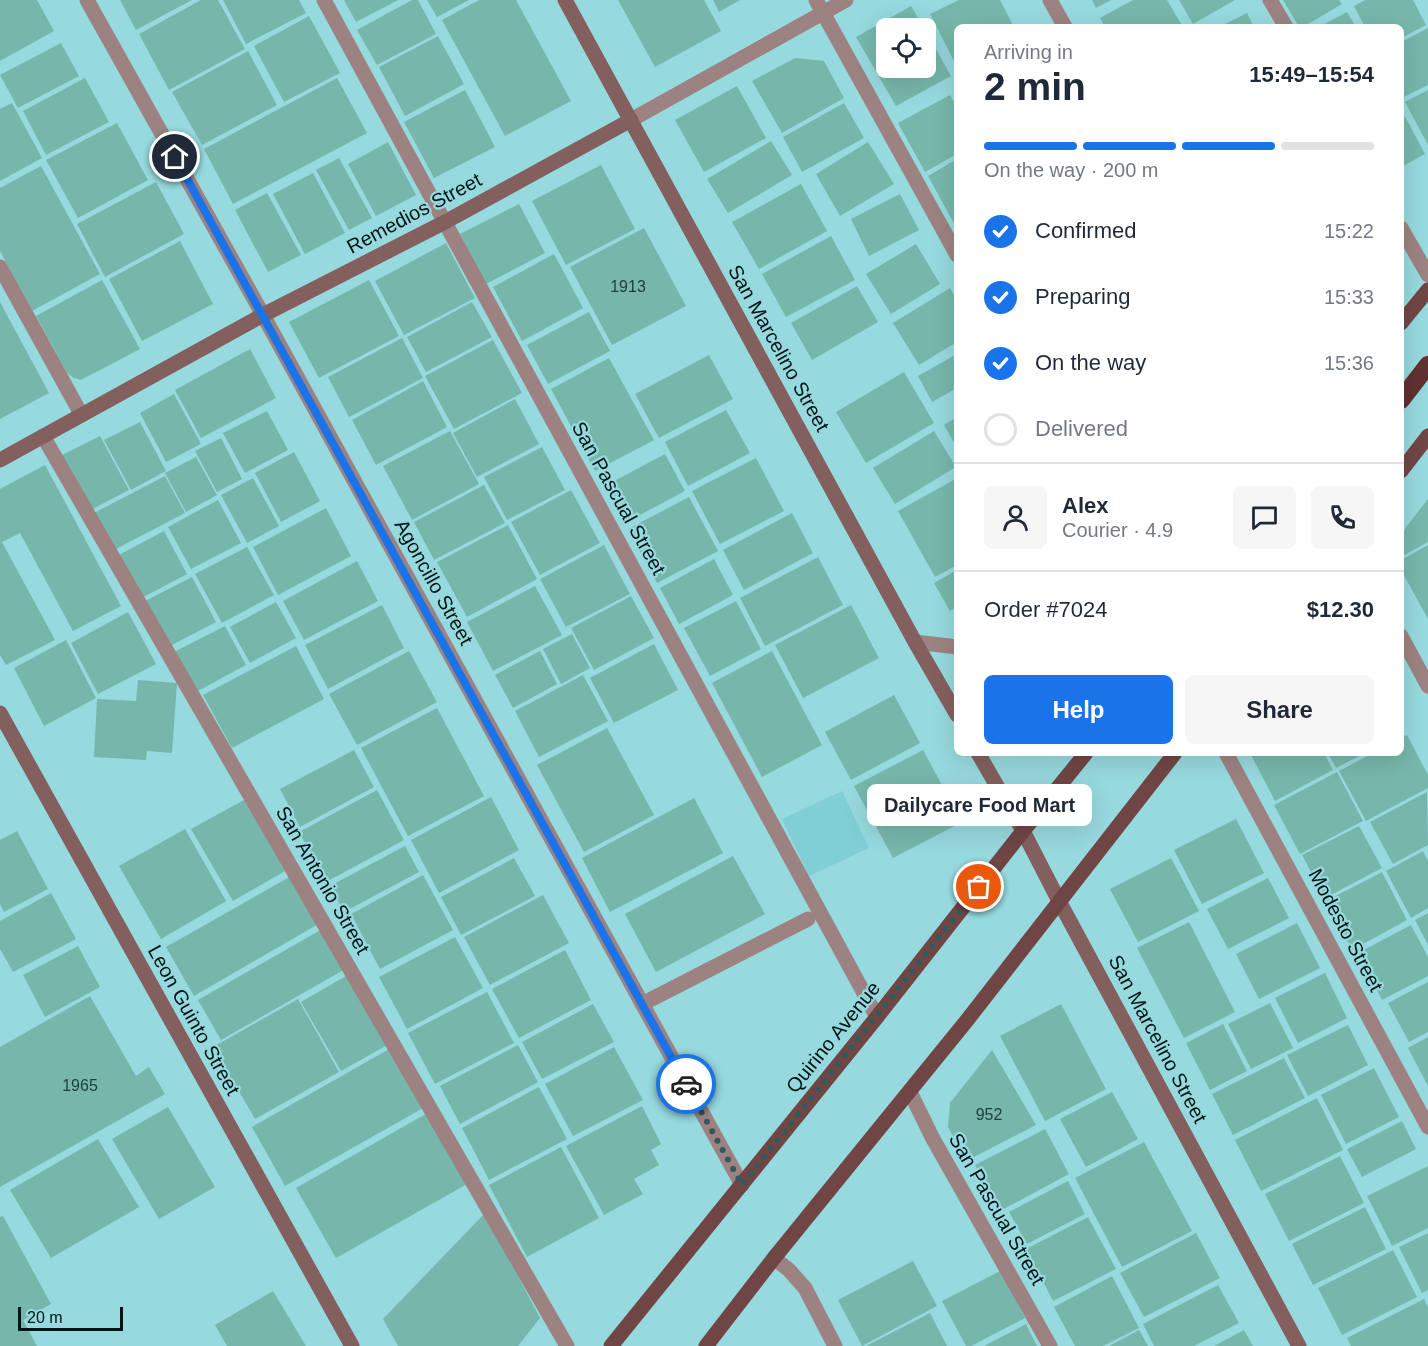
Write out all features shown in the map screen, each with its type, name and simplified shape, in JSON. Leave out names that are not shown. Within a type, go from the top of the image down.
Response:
[{"type":"highway","points":[[1404,396],[1428,364]]},
{"type":"main road","points":[[1404,319],[1428,290]]},
{"type":"main road","points":[[1404,467],[1428,436]]},
{"type":"main road","name":"Quirino Avenue","points":[[611,1346],[877,1017],[1084,756]]},
{"type":"main road","points":[[706,1346],[774,1258],[910,1092],[1173,756]]},
{"type":"street","name":"Agoncillo Street","points":[[87,0],[742,1185]]},
{"type":"street","name":"San Pascual Street","points":[[324,0],[877,1017]]},
{"type":"street","name":"San Marcelino Street","points":[[565,0],[954,710]]},
{"type":"street","name":"Remedios Street","points":[[0,460],[263,315],[445,222],[631,120],[820,6],[846,0]]},
{"type":"street","points":[[1050,0],[1063,24]]},
{"type":"street","points":[[1270,0],[1284,24]]},
{"type":"street","points":[[820,6],[954,250]]},
{"type":"street","points":[[1404,233],[1428,275]]},
{"type":"street","points":[[0,267],[81,414]]},
{"type":"street","name":"San Antonio Street","points":[[43,436],[567,1346]]},
{"type":"street","points":[[915,642],[954,647]]},
{"type":"street","points":[[1404,642],[1428,686]]},
{"type":"street","name":"Leon Guinto Street","points":[[0,713],[352,1346]]},
{"type":"street","name":"San Marcelino Street","points":[[980,756],[1023,831],[1299,1346]]},
{"type":"street","name":"Modesto Street","points":[[1228,756],[1428,1127]]},
{"type":"street","points":[[642,1004],[808,919]]},
{"type":"street","name":"San Pascual Street","points":[[910,1092],[932,1137],[1050,1346]]},
{"type":"street","points":[[774,1258],[789,1270],[805,1288],[835,1346]]},
{"type":"shaded area","points":[[842,791],[869,848],[809,876],[782,819]]},
{"type":"building","points":[[0,0],[37,0],[54,31],[0,61]]},
{"type":"building","points":[[120,0],[192,0],[136,30]]},
{"type":"building","points":[[201,0],[218,0],[245,49],[169,90],[139,34]]},
{"type":"building","points":[[223,0],[299,0],[306,13],[246,44]]},
{"type":"building","points":[[344,0],[398,0],[356,22]]},
{"type":"building","points":[[412,0],[418,0],[436,34],[377,65],[357,30]]},
{"type":"building","points":[[427,0],[469,0],[437,17]]},
{"type":"building","points":[[479,0],[516,0],[571,101],[505,136],[442,20]]},
{"type":"building","points":[[618,0],[704,0],[721,31],[655,67]]},
{"type":"building","points":[[713,0],[740,0],[719,12]]},
{"type":"building","points":[[959,0],[1000,0],[1012,24],[954,24],[954,61],[936,26],[936,18],[932,18],[930,14]]},
{"type":"building","points":[[1092,0],[1111,0],[1096,8]]},
{"type":"building","points":[[1133,0],[1167,0],[1181,24],[1103,24],[1100,18]]},
{"type":"building","points":[[1179,0],[1235,0],[1193,24]]},
{"type":"building","points":[[1283,0],[1339,0],[1342,4],[1308,24],[1297,24]]},
{"type":"building","points":[[1365,0],[1413,0],[1426,25],[1404,36],[1404,24],[1363,24],[1354,6]]},
{"type":"building","points":[[911,6],[918,18],[890,18]]},
{"type":"building","points":[[1347,12],[1354,24],[1325,24]]},
{"type":"building","points":[[1247,13],[1252,24],[1225,24]]},
{"type":"building","points":[[309,16],[340,73],[284,102],[254,46]]},
{"type":"building","points":[[876,26],[876,72],[856,37]]},
{"type":"building","points":[[1428,28],[1428,85],[1404,97],[1404,40]]},
{"type":"building","points":[[438,36],[464,84],[405,116],[379,67]]},
{"type":"building","points":[[61,43],[79,76],[18,108],[0,75]]},
{"type":"building","points":[[936,49],[951,76],[896,106],[880,78],[936,78]]},
{"type":"building","points":[[248,51],[277,105],[202,145],[172,92]]},
{"type":"building","points":[[795,58],[824,61],[844,98],[782,133],[752,81]]},
{"type":"building","points":[[85,78],[109,122],[46,155],[23,111]]},
{"type":"building","points":[[337,78],[367,133],[233,204],[204,149]]},
{"type":"building","points":[[737,86],[766,138],[704,172],[675,120]]},
{"type":"building","points":[[465,90],[495,147],[434,178],[404,122]]},
{"type":"building","points":[[1428,90],[1428,145],[1405,102]]},
{"type":"building","points":[[950,95],[954,102],[954,156],[925,172],[898,123]]},
{"type":"building","points":[[12,103],[42,158],[0,181],[0,109]]},
{"type":"building","points":[[844,103],[864,138],[802,172],[783,137]]},
{"type":"building","points":[[1404,115],[1425,154],[1404,165]]},
{"type":"building","points":[[117,123],[148,180],[78,218],[46,160]]},
{"type":"building","points":[[771,141],[792,175],[728,213],[707,179]]},
{"type":"building","points":[[388,142],[416,195],[376,216],[348,164]]},
{"type":"building","points":[[868,142],[894,184],[840,216],[816,174]]},
{"type":"building","points":[[339,158],[372,218],[349,230],[316,170]]},
{"type":"building","points":[[954,161],[954,224],[928,176]]},
{"type":"building","points":[[601,165],[635,229],[566,265],[532,201]]},
{"type":"building","points":[[41,166],[100,274],[32,311],[0,251],[0,188]]},
{"type":"building","points":[[313,173],[345,233],[305,254],[273,194]]},
{"type":"building","points":[[156,182],[184,234],[105,277],[77,224]]},
{"type":"building","points":[[801,184],[827,231],[759,269],[732,222]]},
{"type":"building","points":[[267,193],[301,255],[268,272],[235,210]]},
{"type":"building","points":[[900,194],[919,230],[869,256],[851,219]]},
{"type":"building","points":[[519,204],[545,253],[486,284],[460,234]]},
{"type":"building","points":[[644,228],[686,306],[612,345],[570,267]]},
{"type":"building","points":[[831,236],[855,280],[786,317],[762,274]]},
{"type":"building","points":[[180,241],[213,304],[142,341],[109,279]]},
{"type":"building","points":[[446,243],[475,298],[404,335],[375,281]]},
{"type":"building","points":[[916,244],[940,284],[891,314],[866,274]]},
{"type":"building","points":[[554,254],[583,308],[522,341],[493,287]]},
{"type":"building","points":[[102,280],[140,349],[81,380],[67,373],[36,316]]},
{"type":"building","points":[[369,280],[399,336],[319,378],[289,322]]},
{"type":"building","points":[[857,286],[878,322],[812,360],[791,323]]},
{"type":"building","points":[[950,288],[954,295],[954,344],[919,365],[893,323]]},
{"type":"building","points":[[0,302],[49,393],[0,419]]},
{"type":"building","points":[[472,302],[492,337],[426,372],[407,337]]},
{"type":"building","points":[[589,312],[610,351],[548,384],[527,345]]},
{"type":"building","points":[[402,338],[423,378],[349,417],[328,377]]},
{"type":"building","points":[[493,340],[522,393],[454,429],[425,376]]},
{"type":"building","points":[[250,349],[276,398],[201,438],[175,390]]},
{"type":"building","points":[[709,355],[733,399],[659,438],[635,394]]},
{"type":"building","points":[[954,356],[954,390],[932,402],[918,376]]},
{"type":"building","points":[[609,358],[654,440],[595,471],[551,389]]},
{"type":"building","points":[[904,372],[934,423],[866,463],[836,412]]},
{"type":"building","points":[[423,381],[447,427],[376,465],[352,420]]},
{"type":"building","points":[[174,394],[201,444],[166,462],[140,413]]},
{"type":"building","points":[[515,399],[539,444],[477,477],[453,433]]},
{"type":"building","points":[[726,410],[750,453],[688,486],[665,442]]},
{"type":"building","points":[[267,411],[288,450],[245,473],[223,433]]},
{"type":"building","points":[[954,419],[954,443],[944,425]]},
{"type":"building","points":[[140,422],[166,471],[131,490],[104,440]]},
{"type":"building","points":[[450,431],[479,484],[412,520],[383,466]]},
{"type":"building","points":[[934,431],[954,464],[954,468],[895,504],[873,468]]},
{"type":"building","points":[[100,436],[129,490],[89,511],[60,456]]},
{"type":"building","points":[[221,438],[242,479],[217,492],[195,451]]},
{"type":"building","points":[[542,447],[565,490],[507,520],[484,477]]},
{"type":"building","points":[[294,452],[320,501],[281,522],[255,473]]},
{"type":"building","points":[[665,454],[685,491],[625,523],[605,486]]},
{"type":"building","points":[[196,457],[217,495],[186,512],[165,473]]},
{"type":"building","points":[[756,458],[784,511],[720,544],[692,491]]},
{"type":"building","points":[[45,465],[121,606],[73,631],[20,533],[2,542],[55,640],[6,665],[0,655],[0,489]]},
{"type":"building","points":[[165,476],[185,513],[112,551],[92,514]]},
{"type":"building","points":[[253,478],[279,526],[247,543],[221,495]]},
{"type":"building","points":[[954,480],[954,567],[935,577],[898,511]]},
{"type":"building","points":[[484,485],[505,523],[434,560],[414,522]]},
{"type":"building","points":[[571,490],[600,543],[540,575],[511,522]]},
{"type":"building","points":[[689,497],[718,551],[657,583],[628,529]]},
{"type":"building","points":[[1428,499],[1428,542],[1404,555],[1406,527]]},
{"type":"building","points":[[218,500],[241,543],[191,569],[168,527]]},
{"type":"building","points":[[326,508],[351,556],[278,595],[253,547]]},
{"type":"building","points":[[792,513],[813,553],[744,590],[723,550]]},
{"type":"building","points":[[508,525],[537,579],[467,617],[437,562]]},
{"type":"building","points":[[164,531],[187,574],[140,599],[117,556]]},
{"type":"building","points":[[604,545],[630,594],[566,627],[540,579]]},
{"type":"building","points":[[1428,545],[1428,619],[1404,575],[1404,558]]},
{"type":"building","points":[[247,547],[274,595],[222,623],[195,574]]},
{"type":"building","points":[[818,557],[843,605],[765,646],[740,598]]},
{"type":"building","points":[[714,559],[733,595],[679,624],[660,588]]},
{"type":"building","points":[[357,561],[378,601],[304,640],[283,601]]},
{"type":"building","points":[[954,572],[954,609],[950,611],[934,583]]},
{"type":"building","points":[[192,577],[216,622],[168,647],[143,602]]},
{"type":"building","points":[[535,586],[562,635],[493,671],[467,622]]},
{"type":"building","points":[[631,596],[654,638],[594,670],[571,628]]},
{"type":"building","points":[[736,601],[761,649],[710,676],[684,628]]},
{"type":"building","points":[[276,602],[296,638],[250,663],[230,627]]},
{"type":"building","points":[[382,605],[404,648],[328,689],[305,645]]},
{"type":"building","points":[[851,605],[879,658],[803,698],[775,645]]},
{"type":"building","points":[[128,612],[156,664],[98,694],[71,643]]},
{"type":"building","points":[[225,626],[246,665],[196,692],[174,652]]},
{"type":"building","points":[[572,634],[590,668],[561,684],[543,649]]},
{"type":"building","points":[[66,640],[96,698],[44,726],[14,668]]},
{"type":"building","points":[[654,644],[678,690],[614,723],[590,678]]},
{"type":"building","points":[[296,646],[324,699],[232,748],[203,695]]},
{"type":"building","points":[[409,651],[437,702],[357,745],[329,694]]},
{"type":"building","points":[[540,651],[557,684],[513,708],[495,675]]},
{"type":"building","points":[[772,651],[822,745],[762,777],[712,683]]},
{"type":"building","points":[[583,675],[608,721],[539,757],[515,711]]},
{"type":"building","points":[[138,680],[177,683],[172,753],[147,751],[146,760],[94,757],[97,699],[136,701]]},
{"type":"building","points":[[894,695],[920,743],[851,780],[825,732]]},
{"type":"building","points":[[437,708],[484,796],[408,836],[361,748]]},
{"type":"building","points":[[607,728],[654,815],[584,852],[537,765]]},
{"type":"building","points":[[1407,735],[1428,775],[1428,788],[1366,821],[1339,771],[1367,756],[1404,756],[1404,736]]},
{"type":"building","points":[[354,750],[374,787],[300,827],[280,789]]},
{"type":"building","points":[[923,750],[962,822],[893,858],[854,786]]},
{"type":"building","points":[[1252,756],[1326,756],[1333,770],[1275,801]]},
{"type":"building","points":[[1330,756],[1359,756],[1336,768]]},
{"type":"building","points":[[1337,772],[1363,821],[1300,854],[1274,805]]},
{"type":"building","points":[[377,790],[404,840],[326,882],[299,832]]},
{"type":"building","points":[[1427,792],[1428,845],[1393,864],[1370,822]]},
{"type":"building","points":[[491,797],[519,850],[439,893],[411,840]]},
{"type":"building","points":[[694,798],[723,853],[610,912],[582,858]]},
{"type":"building","points":[[244,800],[285,871],[233,901],[191,829]]},
{"type":"building","points":[[1236,819],[1264,873],[1202,904],[1174,850]]},
{"type":"building","points":[[1359,826],[1382,868],[1325,898],[1302,855]]},
{"type":"building","points":[[185,829],[226,901],[161,939],[119,866]]},
{"type":"building","points":[[17,831],[48,889],[4,912],[0,904],[0,840]]},
{"type":"building","points":[[405,846],[419,872],[344,912],[330,886]]},
{"type":"building","points":[[1423,851],[1428,861],[1428,908],[1411,918],[1386,871]]},
{"type":"building","points":[[733,856],[765,914],[656,972],[625,914]]},
{"type":"building","points":[[514,858],[535,896],[461,935],[441,897]]},
{"type":"building","points":[[1171,858],[1199,911],[1138,942],[1110,889]]},
{"type":"building","points":[[1382,872],[1407,920],[1352,950],[1326,901]]},
{"type":"building","points":[[293,875],[320,923],[194,996],[166,947]]},
{"type":"building","points":[[423,875],[453,930],[380,969],[351,914]]},
{"type":"building","points":[[1268,878],[1289,918],[1228,949],[1207,909]]},
{"type":"building","points":[[51,893],[76,939],[13,972],[0,949],[0,921]]},
{"type":"building","points":[[543,895],[569,943],[490,985],[464,937]]},
{"type":"building","points":[[1428,913],[1428,945],[1415,920]]},
{"type":"building","points":[[1189,922],[1235,1012],[1184,1038],[1137,948]]},
{"type":"building","points":[[1297,923],[1320,968],[1259,999],[1236,954]]},
{"type":"building","points":[[1411,925],[1428,957],[1428,976],[1382,1000],[1358,953]]},
{"type":"building","points":[[324,928],[347,968],[221,1040],[198,1000]]},
{"type":"building","points":[[455,937],[483,988],[407,1029],[379,977]]},
{"type":"building","points":[[78,946],[100,987],[45,1017],[23,975]]},
{"type":"building","points":[[565,950],[591,1000],[519,1038],[492,989]]},
{"type":"building","points":[[351,973],[391,1043],[341,1071],[301,1002]]},
{"type":"building","points":[[1325,973],[1347,1018],[1298,1043],[1275,998]]},
{"type":"building","points":[[1428,982],[1428,1032],[1409,1042],[1388,1003]]},
{"type":"building","points":[[487,992],[514,1043],[435,1084],[408,1033]]},
{"type":"building","points":[[90,996],[136,1076],[149,1067],[165,1094],[0,1187],[0,1047]]},
{"type":"building","points":[[298,999],[339,1072],[255,1119],[213,1047]]},
{"type":"building","points":[[1270,1003],[1293,1048],[1251,1069],[1228,1024]]},
{"type":"building","points":[[593,1004],[614,1042],[542,1079],[522,1042]]},
{"type":"building","points":[[1061,1004],[1106,1089],[1045,1121],[1000,1036]]},
{"type":"building","points":[[1223,1024],[1247,1071],[1210,1090],[1186,1043]]},
{"type":"building","points":[[1348,1025],[1368,1065],[1308,1096],[1287,1055]]},
{"type":"building","points":[[1428,1037],[1428,1086],[1408,1048]]},
{"type":"building","points":[[518,1045],[538,1082],[460,1124],[440,1086]]},
{"type":"building","points":[[614,1047],[643,1100],[573,1136],[545,1084]]},
{"type":"building","points":[[391,1048],[425,1107],[285,1186],[252,1127]]},
{"type":"building","points":[[992,1050],[1036,1125],[966,1161],[948,1127],[950,1103]]},
{"type":"building","points":[[1284,1058],[1305,1098],[1233,1135],[1212,1094]]},
{"type":"building","points":[[1374,1068],[1399,1117],[1346,1144],[1321,1095]]},
{"type":"building","points":[[539,1087],[567,1139],[489,1180],[462,1128]]},
{"type":"building","points":[[1112,1092],[1138,1139],[1086,1167],[1060,1119]]},
{"type":"building","points":[[1317,1098],[1343,1150],[1261,1191],[1235,1140]]},
{"type":"building","points":[[642,1106],[661,1144],[651,1150],[659,1165],[634,1179],[643,1194],[604,1215],[566,1146]]},
{"type":"building","points":[[168,1107],[215,1187],[159,1219],[112,1139]]},
{"type":"building","points":[[429,1112],[469,1183],[336,1258],[296,1188]]},
{"type":"building","points":[[1402,1121],[1416,1149],[1362,1177],[1347,1149]]},
{"type":"building","points":[[1045,1129],[1069,1174],[1000,1211],[975,1165]]},
{"type":"building","points":[[98,1139],[139,1207],[51,1258],[10,1190]]},
{"type":"building","points":[[1144,1142],[1192,1231],[1122,1267],[1075,1178]]},
{"type":"building","points":[[561,1147],[599,1218],[527,1257],[489,1185]]},
{"type":"building","points":[[1340,1156],[1364,1203],[1289,1241],[1265,1194]]},
{"type":"building","points":[[1428,1166],[1428,1228],[1392,1246],[1367,1196]]},
{"type":"building","points":[[1068,1181],[1085,1214],[1027,1244],[1009,1212]]},
{"type":"building","points":[[1365,1207],[1386,1249],[1313,1285],[1292,1244]]},
{"type":"building","points":[[485,1213],[540,1318],[518,1346],[398,1346],[383,1319]]},
{"type":"building","points":[[3,1216],[51,1304],[23,1320],[37,1346],[0,1346],[0,1217]]},
{"type":"building","points":[[1088,1217],[1116,1269],[1053,1301],[1026,1249]]},
{"type":"building","points":[[1196,1233],[1220,1278],[1144,1317],[1120,1273]]},
{"type":"building","points":[[1428,1233],[1428,1290],[1422,1293],[1399,1247]]},
{"type":"building","points":[[1393,1250],[1417,1297],[1342,1335],[1318,1288]]},
{"type":"building","points":[[913,1261],[937,1306],[862,1346],[838,1300]]},
{"type":"building","points":[[1000,1271],[1025,1318],[971,1346],[966,1346],[942,1301]]},
{"type":"building","points":[[1112,1276],[1139,1328],[1103,1346],[1075,1346],[1054,1307]]},
{"type":"building","points":[[1218,1285],[1239,1323],[1194,1346],[1154,1346],[1143,1324]]},
{"type":"building","points":[[273,1291],[306,1346],[227,1346],[215,1325]]},
{"type":"building","points":[[1424,1299],[1428,1307],[1428,1346],[1351,1346],[1347,1338]]},
{"type":"building","points":[[930,1313],[947,1346],[866,1346]]},
{"type":"building","points":[[1026,1324],[1037,1346],[984,1346]]},
{"type":"building","points":[[1139,1330],[1148,1346],[1109,1346]]},
{"type":"building","points":[[1244,1330],[1253,1346],[1214,1346]]},
{"type":"way so far","points":[[686,1084],[742,1185],[979,887]]},
{"type":"place","name":"Dailycare Food Mart","points":[[979,887]]},
{"type":"route","points":[[175,157],[686,1084]]}]
